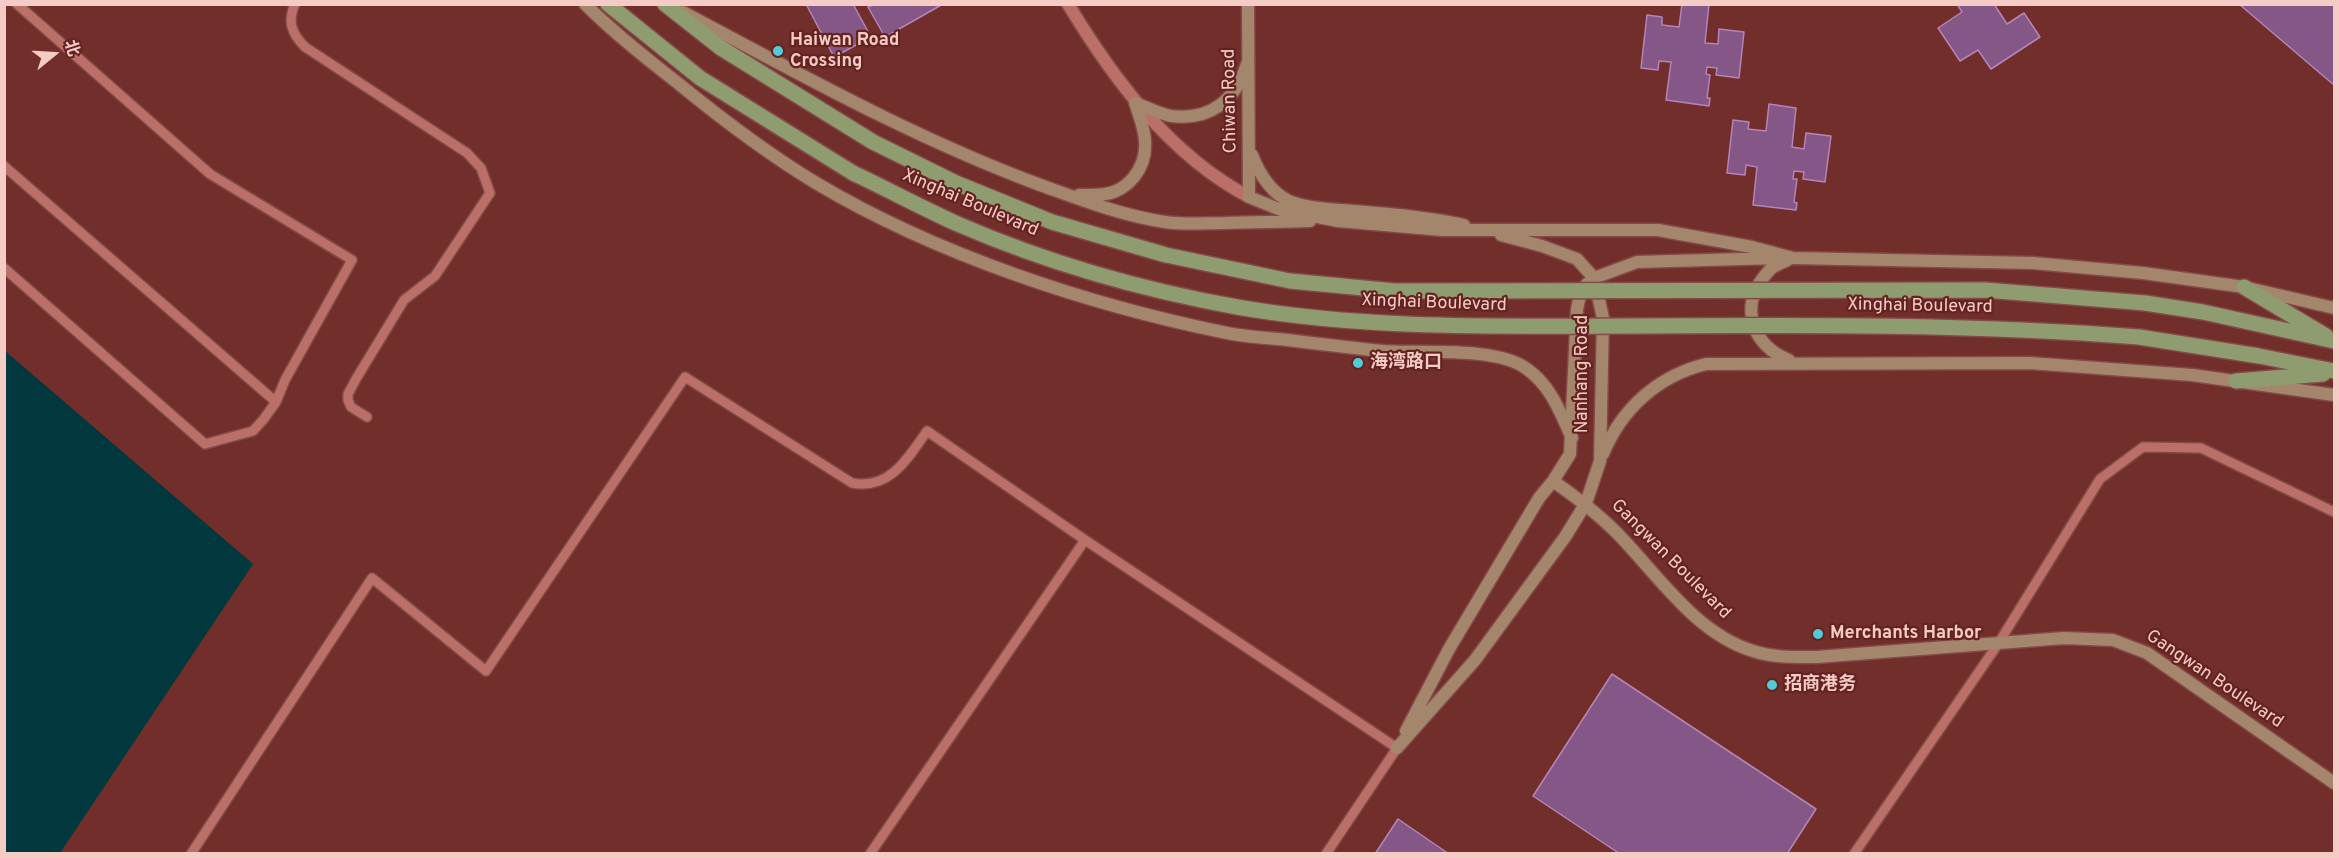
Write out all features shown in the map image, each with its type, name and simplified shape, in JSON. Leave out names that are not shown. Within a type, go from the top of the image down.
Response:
[{"type":"main road","name":"Xinghai Boulevard","points":[[608,4],[700,78],[853,173],[960,225],[1044,257],[1140,285],[1236,307],[1326,320],[1548,326],[1857,325],[2068,332],[2139,337],[2259,356],[2334,372]]},
{"type":"main road","name":"Xinghai Boulevard","points":[[667,4],[721,48],[873,142],[956,183],[1052,222],[1166,255],[1290,282],[1395,291],[1986,290],[2145,303],[2203,312],[2334,341]]},
{"type":"main road","points":[[2244,287],[2334,341]]},
{"type":"main road","points":[[2236,381],[2334,372]]},
{"type":"street","points":[[585,4],[652,63],[737,130],[817,183],[896,224],[989,264],[1102,302],[1229,334],[1384,351],[1490,355],[1509,359],[1526,368],[1543,383],[1553,397],[1572,438]]},
{"type":"street","name":"Xinghai Boulevard","points":[[667,4],[882,116],[994,167],[1125,213],[1165,222],[1198,225],[1338,221]]},
{"type":"street","points":[[1068,4],[1096,52],[1136,102],[1200,166],[1222,183],[1250,196]]},
{"type":"street","name":"Chiwan Road","points":[[1248,4],[1250,196]]},
{"type":"street","points":[[1136,102],[1170,116],[1199,115],[1211,111],[1230,98],[1241,81],[1249,58]]},
{"type":"street","points":[[1070,195],[1116,191],[1129,184],[1138,172],[1147,146],[1136,102]]},
{"type":"street","name":"Xinghai Boulevard","points":[[1250,145],[1260,174],[1276,192],[1289,201],[1314,207],[1433,218],[1487,231]]},
{"type":"street","name":"Xinghai Boulevard","points":[[1250,196],[1281,210],[1338,221],[1442,230],[1658,230],[1752,247],[1793,258],[2033,263],[2143,273],[2244,287],[2334,308]]},
{"type":"street","points":[[1487,231],[1542,246],[1577,259],[1594,278],[1637,262],[1793,258]]},
{"type":"street","points":[[1793,258],[1771,268],[1756,288],[1751,312],[1758,336],[1763,342],[1774,354],[1797,363]]},
{"type":"street","name":"Nanhang Road","points":[[1594,278],[1603,318],[1600,461],[1586,503],[1475,660],[1397,748],[1455,639],[1539,498],[1570,454],[1577,309],[1580,295],[1594,278]]},
{"type":"street","points":[[1600,461],[1611,435],[1626,415],[1662,381],[1684,370],[1706,364],[1728,362],[2029,363],[2120,368],[2334,395]]},
{"type":"street","name":"Gangwan Boulevard","points":[[1553,481],[1586,503],[1697,619],[1724,639],[1754,652],[1782,657],[1817,657],[2092,638],[2113,640],[2147,653],[2334,783]]},
{"type":"lane","points":[[4,268],[205,444],[253,431],[276,402],[285,381],[352,260],[210,174],[17,4]]},
{"type":"lane","points":[[295,4],[290,21],[292,31],[305,47],[467,153],[482,168],[490,193],[435,276],[404,300],[356,379],[348,394],[348,400],[351,407],[367,417]]},
{"type":"lane","points":[[4,166],[276,402]]},
{"type":"lane","points":[[191,854],[372,578],[486,671],[685,377],[852,483],[872,484],[892,475],[901,467],[927,431],[1085,540],[1397,748],[1326,854]]},
{"type":"lane","points":[[1854,854],[1998,644],[2100,479],[2144,447],[2201,448],[2334,512]]},
{"type":"lane","points":[[870,854],[1085,540]]},
{"type":"water","points":[[4,350],[253,564],[60,853],[5,853]]},
{"type":"building","points":[[806,4],[853,4],[871,37],[834,57]]},
{"type":"building","points":[[874,4],[943,4],[885,37],[868,7]]},
{"type":"building","points":[[1682,4],[1709,4],[1705,43],[1718,44],[1719,29],[1744,32],[1739,78],[1716,75],[1717,68],[1707,67],[1706,74],[1710,75],[1707,98],[1710,98],[1709,106],[1666,100],[1671,62],[1659,61],[1658,70],[1641,68],[1647,15],[1662,17],[1662,25],[1679,27]]},
{"type":"building","points":[[1957,4],[1994,4],[2007,24],[2024,13],[2040,37],[1991,69],[1978,50],[1960,61],[1938,28],[1962,12]]},
{"type":"building","points":[[2239,4],[2334,4],[2334,85],[2321,74]]},
{"type":"building","points":[[1769,104],[1796,108],[1792,147],[1804,149],[1806,133],[1831,136],[1825,182],[1803,179],[1804,172],[1794,171],[1793,179],[1797,179],[1794,202],[1797,203],[1796,210],[1753,205],[1757,167],[1746,165],[1745,175],[1727,173],[1733,120],[1749,122],[1748,129],[1766,131]]},
{"type":"building","points":[[1612,674],[1816,809],[1787,854],[1620,854],[1533,796]]},
{"type":"building","points":[[1398,819],[1449,854],[1375,854]]},
{"type":"place","name":"Haiwan Road Crossing","points":[[778,51]]},
{"type":"place","name":"海湾路口","points":[[1358,363]]},
{"type":"place","name":"Merchants Harbor","points":[[1818,634]]},
{"type":"place","name":"招商港务","points":[[1772,685]]}]
